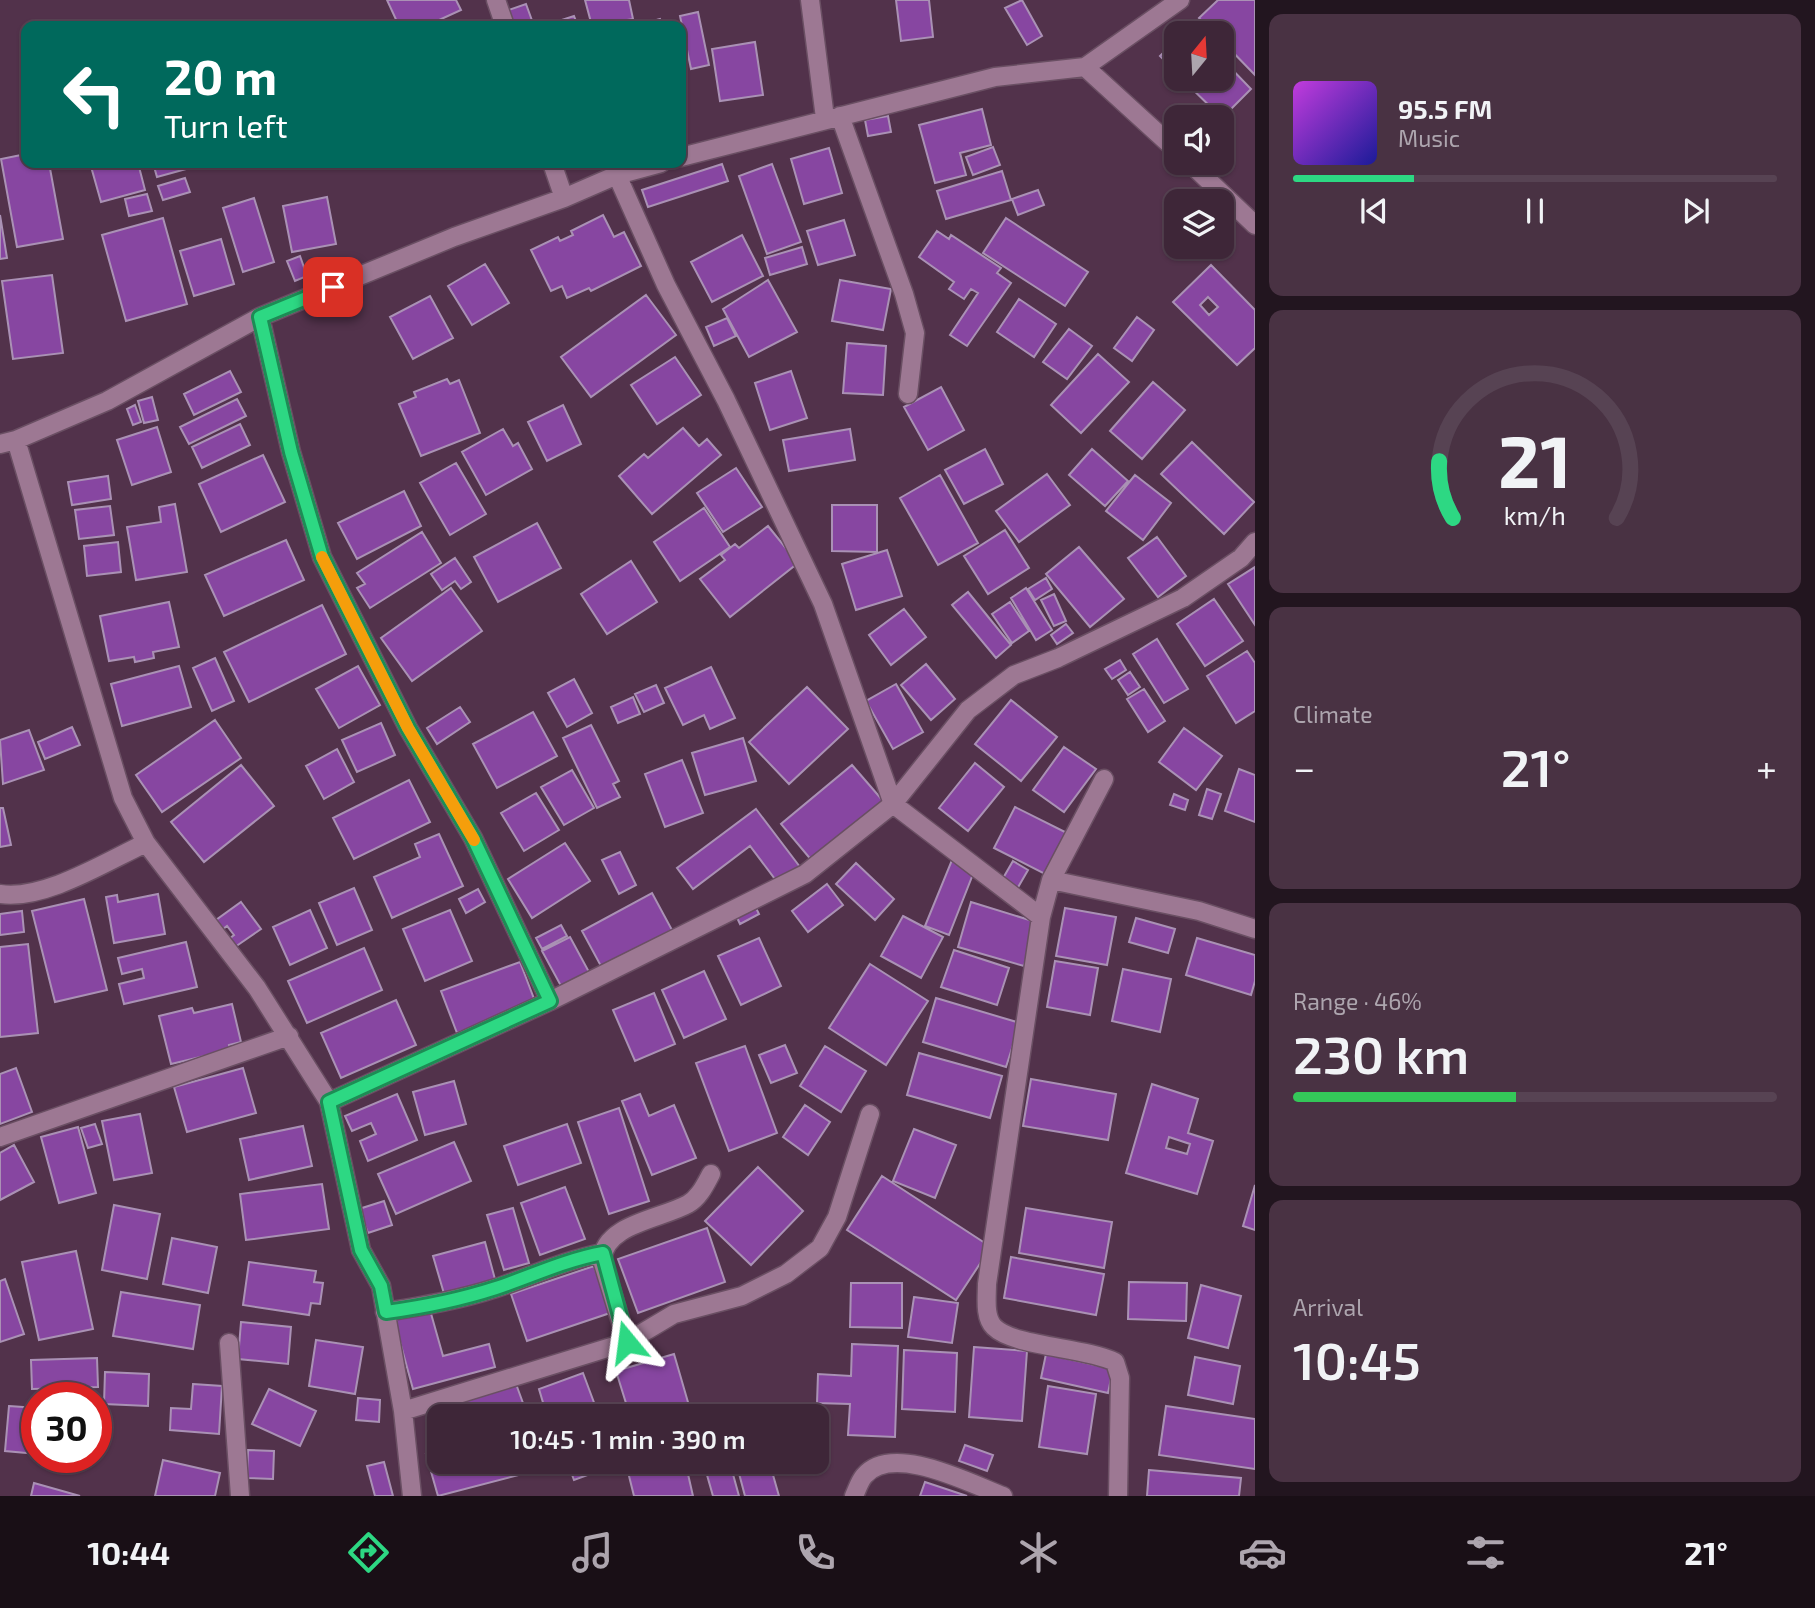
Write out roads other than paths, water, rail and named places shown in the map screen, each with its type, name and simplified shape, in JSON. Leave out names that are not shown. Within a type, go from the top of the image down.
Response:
[{"type":"street","points":[[496,0],[503,21]]},
{"type":"street","points":[[810,0],[833,117],[904,293],[915,333],[908,394]]},
{"type":"street","points":[[686,156],[995,76],[1085,67],[1180,0]]},
{"type":"street","points":[[1085,67],[1164,139]]},
{"type":"street","points":[[554,168],[564,198]]},
{"type":"street","points":[[412,1496],[402,1411],[381,1286],[361,1250],[329,1102],[257,988],[146,843],[123,799],[8,442],[107,401],[260,317],[453,237],[564,198],[617,175],[643,168]]},
{"type":"street","points":[[617,175],[666,285],[726,400],[823,604],[892,804],[1041,917]]},
{"type":"street","points":[[1203,175],[1255,225]]},
{"type":"street","points":[[260,317],[291,452],[322,557],[408,728],[473,838],[550,1001]]},
{"type":"street","points":[[329,1102],[550,1001],[806,874],[892,804],[968,710],[1014,675],[1058,658],[1183,598],[1241,558],[1255,542]]},
{"type":"street","points":[[1104,779],[1051,880],[1041,917],[987,1284],[988,1312],[993,1326],[1008,1336],[1100,1354],[1115,1362],[1120,1378],[1118,1496]]},
{"type":"street","points":[[0,894],[39,890],[60,883],[146,843]]},
{"type":"street","points":[[1051,880],[1199,911],[1255,929]]},
{"type":"street","points":[[0,1136],[289,1036]]},
{"type":"street","points":[[402,1411],[627,1342],[674,1314],[742,1296],[786,1274],[820,1248],[837,1217],[870,1114]]},
{"type":"street","points":[[627,1342],[603,1247],[612,1236],[690,1203],[711,1174]]},
{"type":"street","points":[[386,1312],[443,1303],[497,1288],[572,1259],[603,1253]]},
{"type":"street","points":[[229,1343],[240,1496]]},
{"type":"street","points":[[854,1496],[864,1475],[884,1465],[922,1465],[1003,1496]]}]
